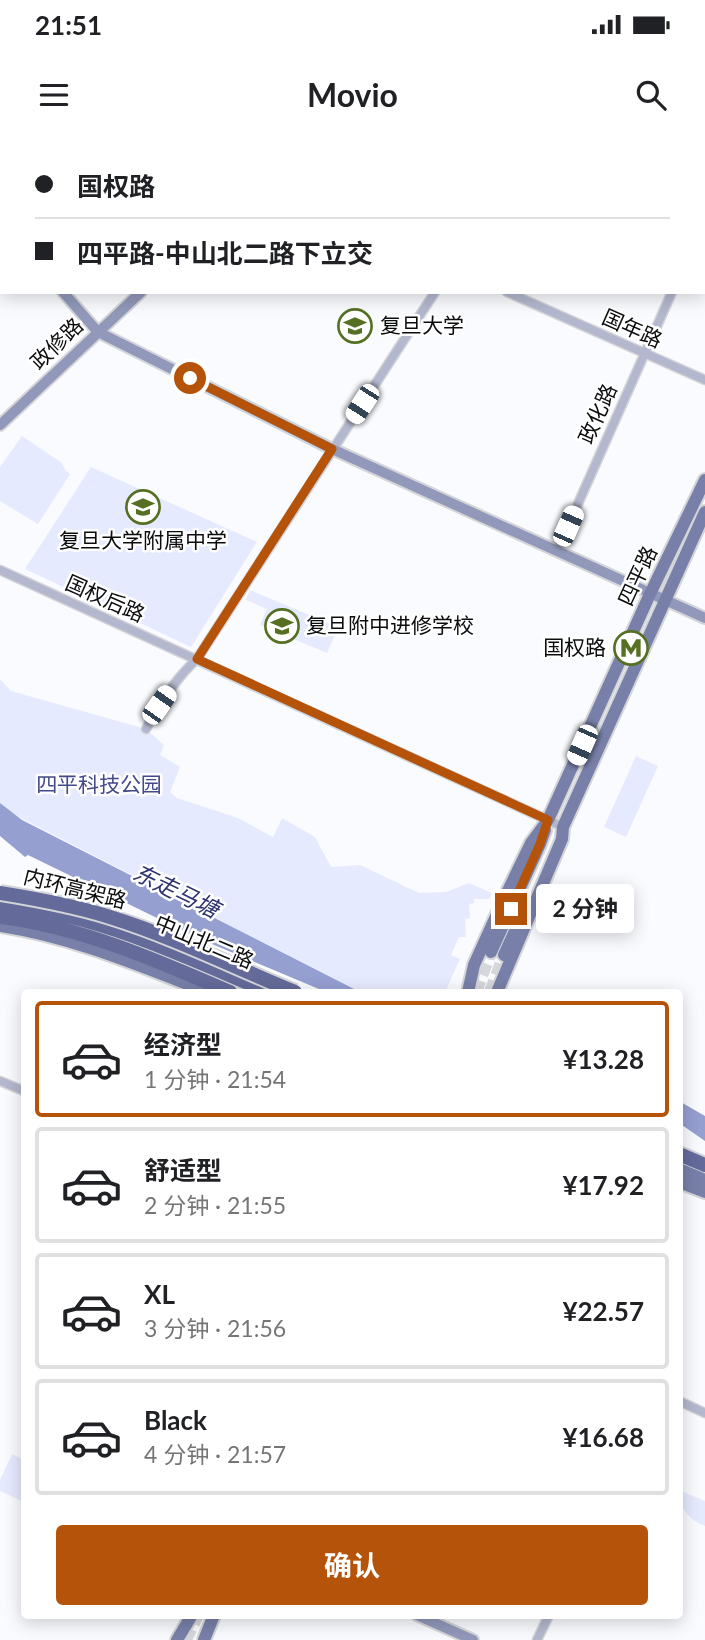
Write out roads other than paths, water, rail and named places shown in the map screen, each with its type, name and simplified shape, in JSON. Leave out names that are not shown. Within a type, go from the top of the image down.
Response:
[{"type":"highway","name":"内环高架路","points":[[0,893],[109,916],[288,989]]},
{"type":"highway","name":"内环高架路","points":[[0,905],[46,911],[124,933],[263,989]]},
{"type":"highway","points":[[0,917],[92,937],[223,989]]},
{"type":"highway","points":[[683,1156],[705,1165]]},
{"type":"highway","points":[[683,1169],[705,1178]]},
{"type":"main road","name":"四平路","points":[[469,989],[477,957],[531,843],[548,820],[650,594],[705,480]]},
{"type":"main road","name":"四平路","points":[[499,989],[562,839],[563,827],[705,512]]},
{"type":"main road","points":[[548,820],[498,954],[555,838],[563,827]]},
{"type":"main road","name":"中山北二路","points":[[0,893],[86,915],[263,989]]},
{"type":"main road","points":[[0,926],[54,936],[95,948],[200,989]]},
{"type":"main road","points":[[477,957],[476,980],[479,989]]},
{"type":"main road","points":[[496,989],[506,974]]},
{"type":"main road","points":[[683,1184],[705,1192]]},
{"type":"main road","points":[[177,1640],[190,1619]]},
{"type":"main road","points":[[204,1640],[212,1619]]},
{"type":"street","points":[[66,294],[98,332],[332,449],[705,618]]},
{"type":"street","name":"政修路","points":[[0,425],[139,294]]},
{"type":"street","points":[[146,729],[181,673],[197,659],[434,294]]},
{"type":"street","name":"国年路","points":[[511,294],[705,380]]},
{"type":"street","name":"政化路","points":[[557,551],[671,294]]},
{"type":"street","name":"国权后路","points":[[0,570],[563,827]]},
{"type":"street","points":[[0,1081],[21,1090]]},
{"type":"street","points":[[683,1403],[705,1413]]},
{"type":"street","points":[[427,1619],[473,1640]]},
{"type":"street","points":[[537,1640],[547,1619]]},
{"type":"water","name":"东走马塘","points":[[0,803],[22,820],[354,989],[319,989],[200,939],[28,855],[25,857],[0,836]]},
{"type":"water","points":[[683,1103],[705,1116],[705,1141],[683,1126]]},
{"type":"tunnel","points":[[477,989],[491,952]]},
{"type":"tunnel","points":[[491,989],[504,955]]},
{"type":"tunnel","points":[[186,1640],[196,1619]]},
{"type":"place","name":"复旦大学","points":[[355,326]]},
{"type":"place","name":"复旦大学附属中学","points":[[143,507]]},
{"type":"place","name":"复旦附中进修学校","points":[[282,626]]},
{"type":"place","name":"国权路","points":[[631,648]]},
{"type":"park label","name":"四平科技公园","points":[[99,785]]}]
